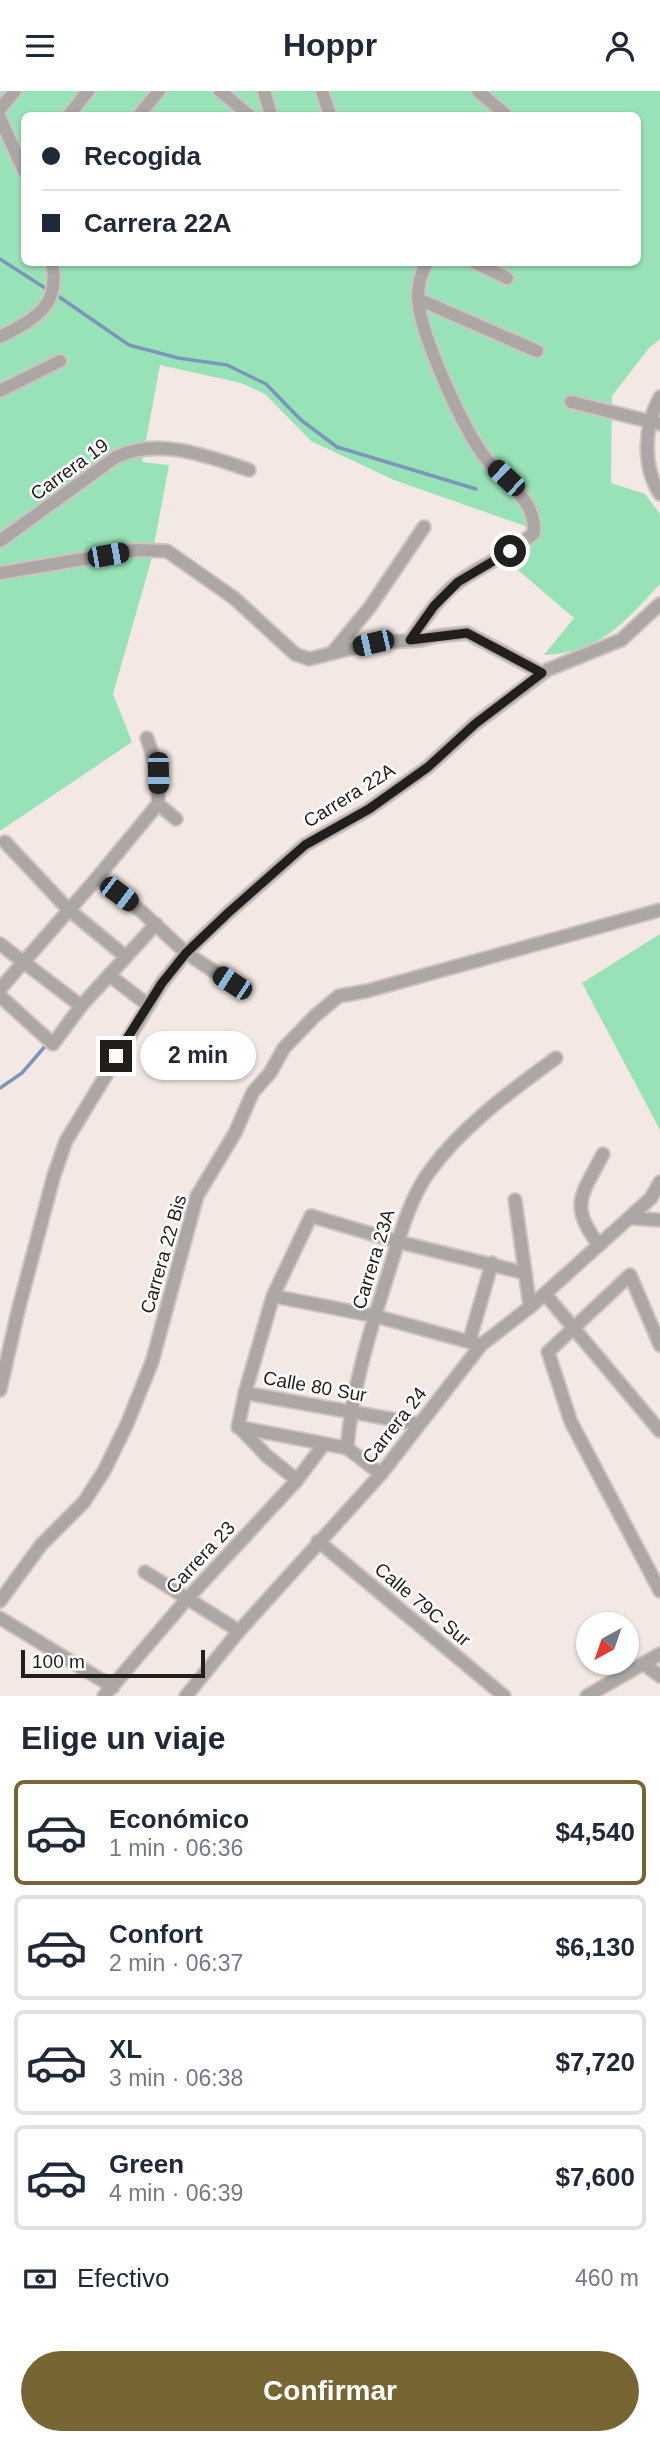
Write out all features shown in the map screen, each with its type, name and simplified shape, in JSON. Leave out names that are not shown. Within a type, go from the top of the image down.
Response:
[{"type":"street","points":[[0,109],[15,91]]},
{"type":"street","points":[[71,112],[88,91]]},
{"type":"street","points":[[147,112],[159,91]]},
{"type":"street","points":[[220,91],[245,112]]},
{"type":"street","points":[[264,91],[270,112]]},
{"type":"street","points":[[322,91],[329,112]]},
{"type":"street","points":[[478,91],[502,112]]},
{"type":"street","points":[[0,118],[21,164]]},
{"type":"street","points":[[3,331],[24,325],[48,304],[55,289],[52,266]]},
{"type":"street","points":[[410,640],[434,606],[458,582],[522,544],[534,533],[535,519],[527,502],[488,462],[454,403],[423,323],[418,299],[420,275],[425,266]]},
{"type":"street","points":[[482,266],[506,278]]},
{"type":"street","points":[[418,299],[537,351]]},
{"type":"street","points":[[0,391],[60,361]]},
{"type":"street","points":[[660,397],[647,467],[660,494]]},
{"type":"street","points":[[571,402],[655,423]]},
{"type":"street","name":"Carrera 19","points":[[0,541],[116,457],[131,450],[197,453],[248,470]]},
{"type":"street","points":[[332,653],[370,607],[424,527]]},
{"type":"street","points":[[0,573],[136,550],[167,551],[234,598],[295,654],[309,659],[373,643],[467,633],[542,673]]},
{"type":"street","name":"Carrera 22A","points":[[0,1390],[21,1298],[66,1141],[162,983],[186,953],[305,845],[369,809],[428,767],[475,724],[542,673],[560,663],[621,640],[660,604]]},
{"type":"street","points":[[0,989],[158,804],[158,773],[147,738]]},
{"type":"street","points":[[158,804],[176,819]]},
{"type":"street","points":[[5,842],[68,909],[126,957]]},
{"type":"street","points":[[97,878],[156,924],[186,953],[232,983]]},
{"type":"street","name":"Carrera 22 Bis","points":[[0,1601],[41,1545],[84,1501],[104,1471],[127,1424],[152,1361],[180,1268],[197,1196],[235,1133],[253,1092],[270,1073],[284,1048],[304,1026],[340,996],[368,991],[660,910]]},
{"type":"street","points":[[0,996],[54,1044],[81,1006],[156,924]]},
{"type":"street","points":[[0,944],[81,1006]]},
{"type":"street","points":[[109,975],[148,1005]]},
{"type":"street","name":"Carrera 23A","points":[[347,1448],[350,1412],[407,1210],[428,1173],[451,1145],[511,1091],[556,1058]]},
{"type":"street","points":[[599,1245],[583,1225],[580,1207],[583,1194],[603,1154]]},
{"type":"street","name":"Carrera 24","points":[[186,1696],[318,1541],[381,1474],[475,1343],[545,1294],[651,1198],[660,1182]]},
{"type":"street","points":[[515,1200],[530,1307]]},
{"type":"street","points":[[238,1427],[273,1296],[311,1216],[398,1242],[525,1273]]},
{"type":"street","points":[[629,1218],[660,1220]]},
{"type":"street","points":[[273,1296],[375,1316],[475,1343],[492,1263]]},
{"type":"street","points":[[660,1345],[630,1275],[548,1352],[571,1422],[660,1591]]},
{"type":"street","points":[[545,1294],[660,1431]]},
{"type":"street","name":"Calle 80 Sur","points":[[245,1393],[419,1424]]},
{"type":"street","points":[[238,1427],[347,1448],[381,1474]]},
{"type":"street","points":[[238,1427],[268,1457],[297,1480]]},
{"type":"street","name":"Carrera 23","points":[[108,1691],[187,1599],[297,1480],[324,1444]]},
{"type":"street","name":"Calle 79C Sur","points":[[318,1541],[503,1696]]},
{"type":"street","points":[[145,1572],[239,1631]]},
{"type":"street","points":[[0,1618],[108,1691]]},
{"type":"street","points":[[592,1695],[660,1654]]},
{"type":"street","points":[[644,1664],[660,1676]]},
{"type":"green space","points":[[0,91],[660,91],[660,339],[649,348],[612,396],[611,483],[645,494],[660,514],[660,584],[623,622],[597,641],[564,653],[544,655],[574,618],[511,564],[530,548],[542,532],[394,480],[311,441],[265,394],[241,383],[160,365],[142,462],[169,465],[151,561],[113,694],[132,742],[0,831]]},
{"type":"green space","points":[[660,934],[660,1130],[582,983]]},
{"type":"waterway","points":[[0,259],[48,290]]},
{"type":"waterway","points":[[55,294],[129,345],[178,358],[227,365],[266,384],[301,420],[337,447],[476,489]]},
{"type":"waterway","points":[[0,1088],[22,1073],[47,1044]]},
{"type":"route","points":[[116,1056],[162,983],[186,953],[228,913],[305,845],[369,809],[428,767],[475,724],[542,673],[467,633],[410,640],[434,606],[458,582],[510,551]]}]
